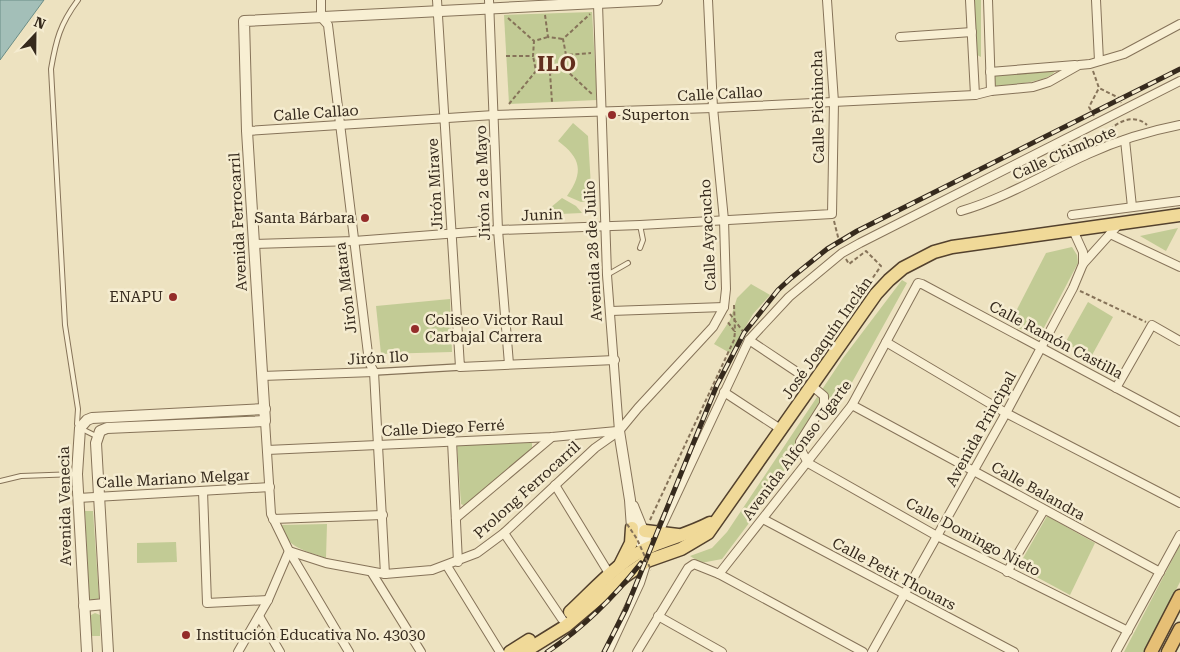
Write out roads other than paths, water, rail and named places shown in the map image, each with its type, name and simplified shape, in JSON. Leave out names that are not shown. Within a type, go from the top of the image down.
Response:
[{"type":"highway","points":[[1151,652],[1180,596]]},
{"type":"highway","points":[[1174,647],[1180,629]]},
{"type":"main road","name":"José Joaquín Inclán","points":[[648,559],[681,549],[708,533],[876,294],[903,268],[934,252],[972,243],[1073,230],[1114,229],[1180,215]]},
{"type":"main road","name":"José Joaquín Inclán","points":[[648,559],[685,535],[709,524],[720,514]]},
{"type":"main road","points":[[510,652],[562,619],[614,571],[631,543],[635,528],[658,534],[685,535]]},
{"type":"main road","points":[[614,571],[648,559]]},
{"type":"main road","points":[[524,652],[566,626],[648,559]]},
{"type":"street","name":"Jirón Matara","points":[[322,0],[321,18],[328,25],[369,362],[374,372],[380,445],[385,574]]},
{"type":"street","name":"Jirón Mirave","points":[[437,0],[460,367]]},
{"type":"street","points":[[321,18],[438,11],[489,4],[596,5],[657,0]]},
{"type":"street","name":"Calle Ayacucho","points":[[619,431],[702,340],[722,310],[726,289],[724,220],[713,108],[708,0]]},
{"type":"street","name":"Calle Pichincha","points":[[827,0],[834,102],[832,214]]},
{"type":"street","points":[[970,0],[975,96]]},
{"type":"street","points":[[988,0],[991,90]]},
{"type":"street","points":[[1096,0],[1099,61]]},
{"type":"street","name":"Jirón 2 de Mayo","points":[[489,4],[498,230],[509,364]]},
{"type":"street","name":"Avenida 28 de Julio","points":[[596,5],[598,112],[604,226],[619,431],[635,528],[648,559]]},
{"type":"street","name":"Avenida Ferrocarril","points":[[265,421],[248,131],[244,21],[321,18]]},
{"type":"street","name":"Calle Callao","points":[[248,131],[494,115],[713,108],[975,96],[991,90],[1033,86],[1049,82],[1079,65],[1090,64],[1124,54],[1180,24]]},
{"type":"street","points":[[900,37],[972,32]]},
{"type":"street","points":[[990,72],[1079,65]]},
{"type":"street","points":[[608,652],[640,583],[658,534],[749,340],[789,297],[842,253],[1180,81]]},
{"type":"street","name":"Calle Chimbote","points":[[961,211],[983,205],[1100,149],[1153,130],[1180,125]]},
{"type":"street","points":[[1125,140],[1132,207]]},
{"type":"street","points":[[1072,215],[1180,201]]},
{"type":"street","name":"Junin","points":[[254,244],[354,241],[498,230],[640,225],[832,214]]},
{"type":"street","points":[[1114,229],[1180,267]]},
{"type":"street","name":"Avenida Principal","points":[[872,652],[974,472],[1073,288],[1083,264],[1114,229]]},
{"type":"street","points":[[1073,230],[1083,252],[1083,264]]},
{"type":"street","name":"Avenida Alfonso Ugarte","points":[[719,574],[852,405],[914,286],[918,283]]},
{"type":"street","name":"Calle Ramón Castilla","points":[[918,283],[1180,422]]},
{"type":"street","points":[[611,311],[722,310]]},
{"type":"street","points":[[1116,388],[1152,325],[1180,341]]},
{"type":"street","points":[[749,340],[803,376]]},
{"type":"street","points":[[886,342],[1006,413],[1180,503]]},
{"type":"street","name":"Jirón Ilo","points":[[262,376],[615,360]]},
{"type":"street","points":[[808,463],[800,448],[800,442],[824,404],[824,396],[812,386]]},
{"type":"street","points":[[724,392],[782,430]]},
{"type":"street","name":"Calle Balandra","points":[[852,405],[1160,572]]},
{"type":"street","name":"Avenida Venecia","points":[[87,652],[77,474],[80,428],[87,420],[92,418],[264,409]]},
{"type":"street","points":[[108,652],[96,436],[100,431],[107,428],[265,421],[273,519],[289,551],[349,652]]},
{"type":"street","name":"Calle Diego Ferré","points":[[267,450],[552,437],[619,431]]},
{"type":"street","name":"Prolong Ferrocarril","points":[[289,551],[326,563],[385,574],[424,571],[458,562],[476,553],[504,534],[595,448],[619,431]]},
{"type":"street","points":[[456,518],[552,437]]},
{"type":"street","points":[[452,441],[458,562]]},
{"type":"street","name":"Calle Domingo Nieto","points":[[808,463],[937,536],[1128,631]]},
{"type":"street","points":[[554,485],[614,571]]},
{"type":"street","name":"Calle Mariano Melgar","points":[[78,498],[270,487]]},
{"type":"street","points":[[203,491],[207,603],[268,600]]},
{"type":"street","points":[[1007,572],[1044,510]]},
{"type":"street","points":[[273,519],[383,515]]},
{"type":"street","name":"Calle Petit Thouars","points":[[763,519],[904,596],[1014,652]]},
{"type":"street","points":[[504,534],[562,619]]},
{"type":"street","points":[[1116,652],[1180,535]]},
{"type":"street","points":[[238,652],[268,600],[289,551]]},
{"type":"street","points":[[637,652],[688,568],[694,564],[719,574],[863,652]]},
{"type":"street","points":[[447,566],[500,652]]},
{"type":"street","points":[[372,573],[421,652]]},
{"type":"street","points":[[84,606],[105,604]]},
{"type":"street","points":[[259,616],[280,652]]},
{"type":"street","points":[[658,616],[722,652]]},
{"type":"street","points":[[1160,637],[1174,647]]},
{"type":"lane","points":[[78,0],[63,20],[56,42],[51,69],[65,325],[78,409],[77,424],[80,428],[96,436]]},
{"type":"lane","points":[[640,225],[643,240],[640,248]]},
{"type":"lane","points":[[607,275],[628,263]]},
{"type":"lane","points":[[0,481],[21,476],[77,474]]},
{"type":"water","points":[[0,0],[44,0],[0,60]]},
{"type":"railway","points":[[604,652],[626,609],[717,385],[744,333],[778,290],[827,249],[857,231],[1180,69]]},
{"type":"railway","points":[[547,652],[573,633],[597,611],[641,563]]},
{"type":"place","name":"Superton","points":[[612,115]]},
{"type":"place","name":"Santa Bárbara","points":[[365,218]]},
{"type":"place","name":"ENAPU","points":[[173,297]]},
{"type":"place","name":"Coliseo Victor Raul Carbajal Carrera","points":[[415,329]]},
{"type":"place","name":"Institución Educativa No. 43030","points":[[186,635]]},
{"type":"district","name":"ILO","points":[[557,64]]}]
